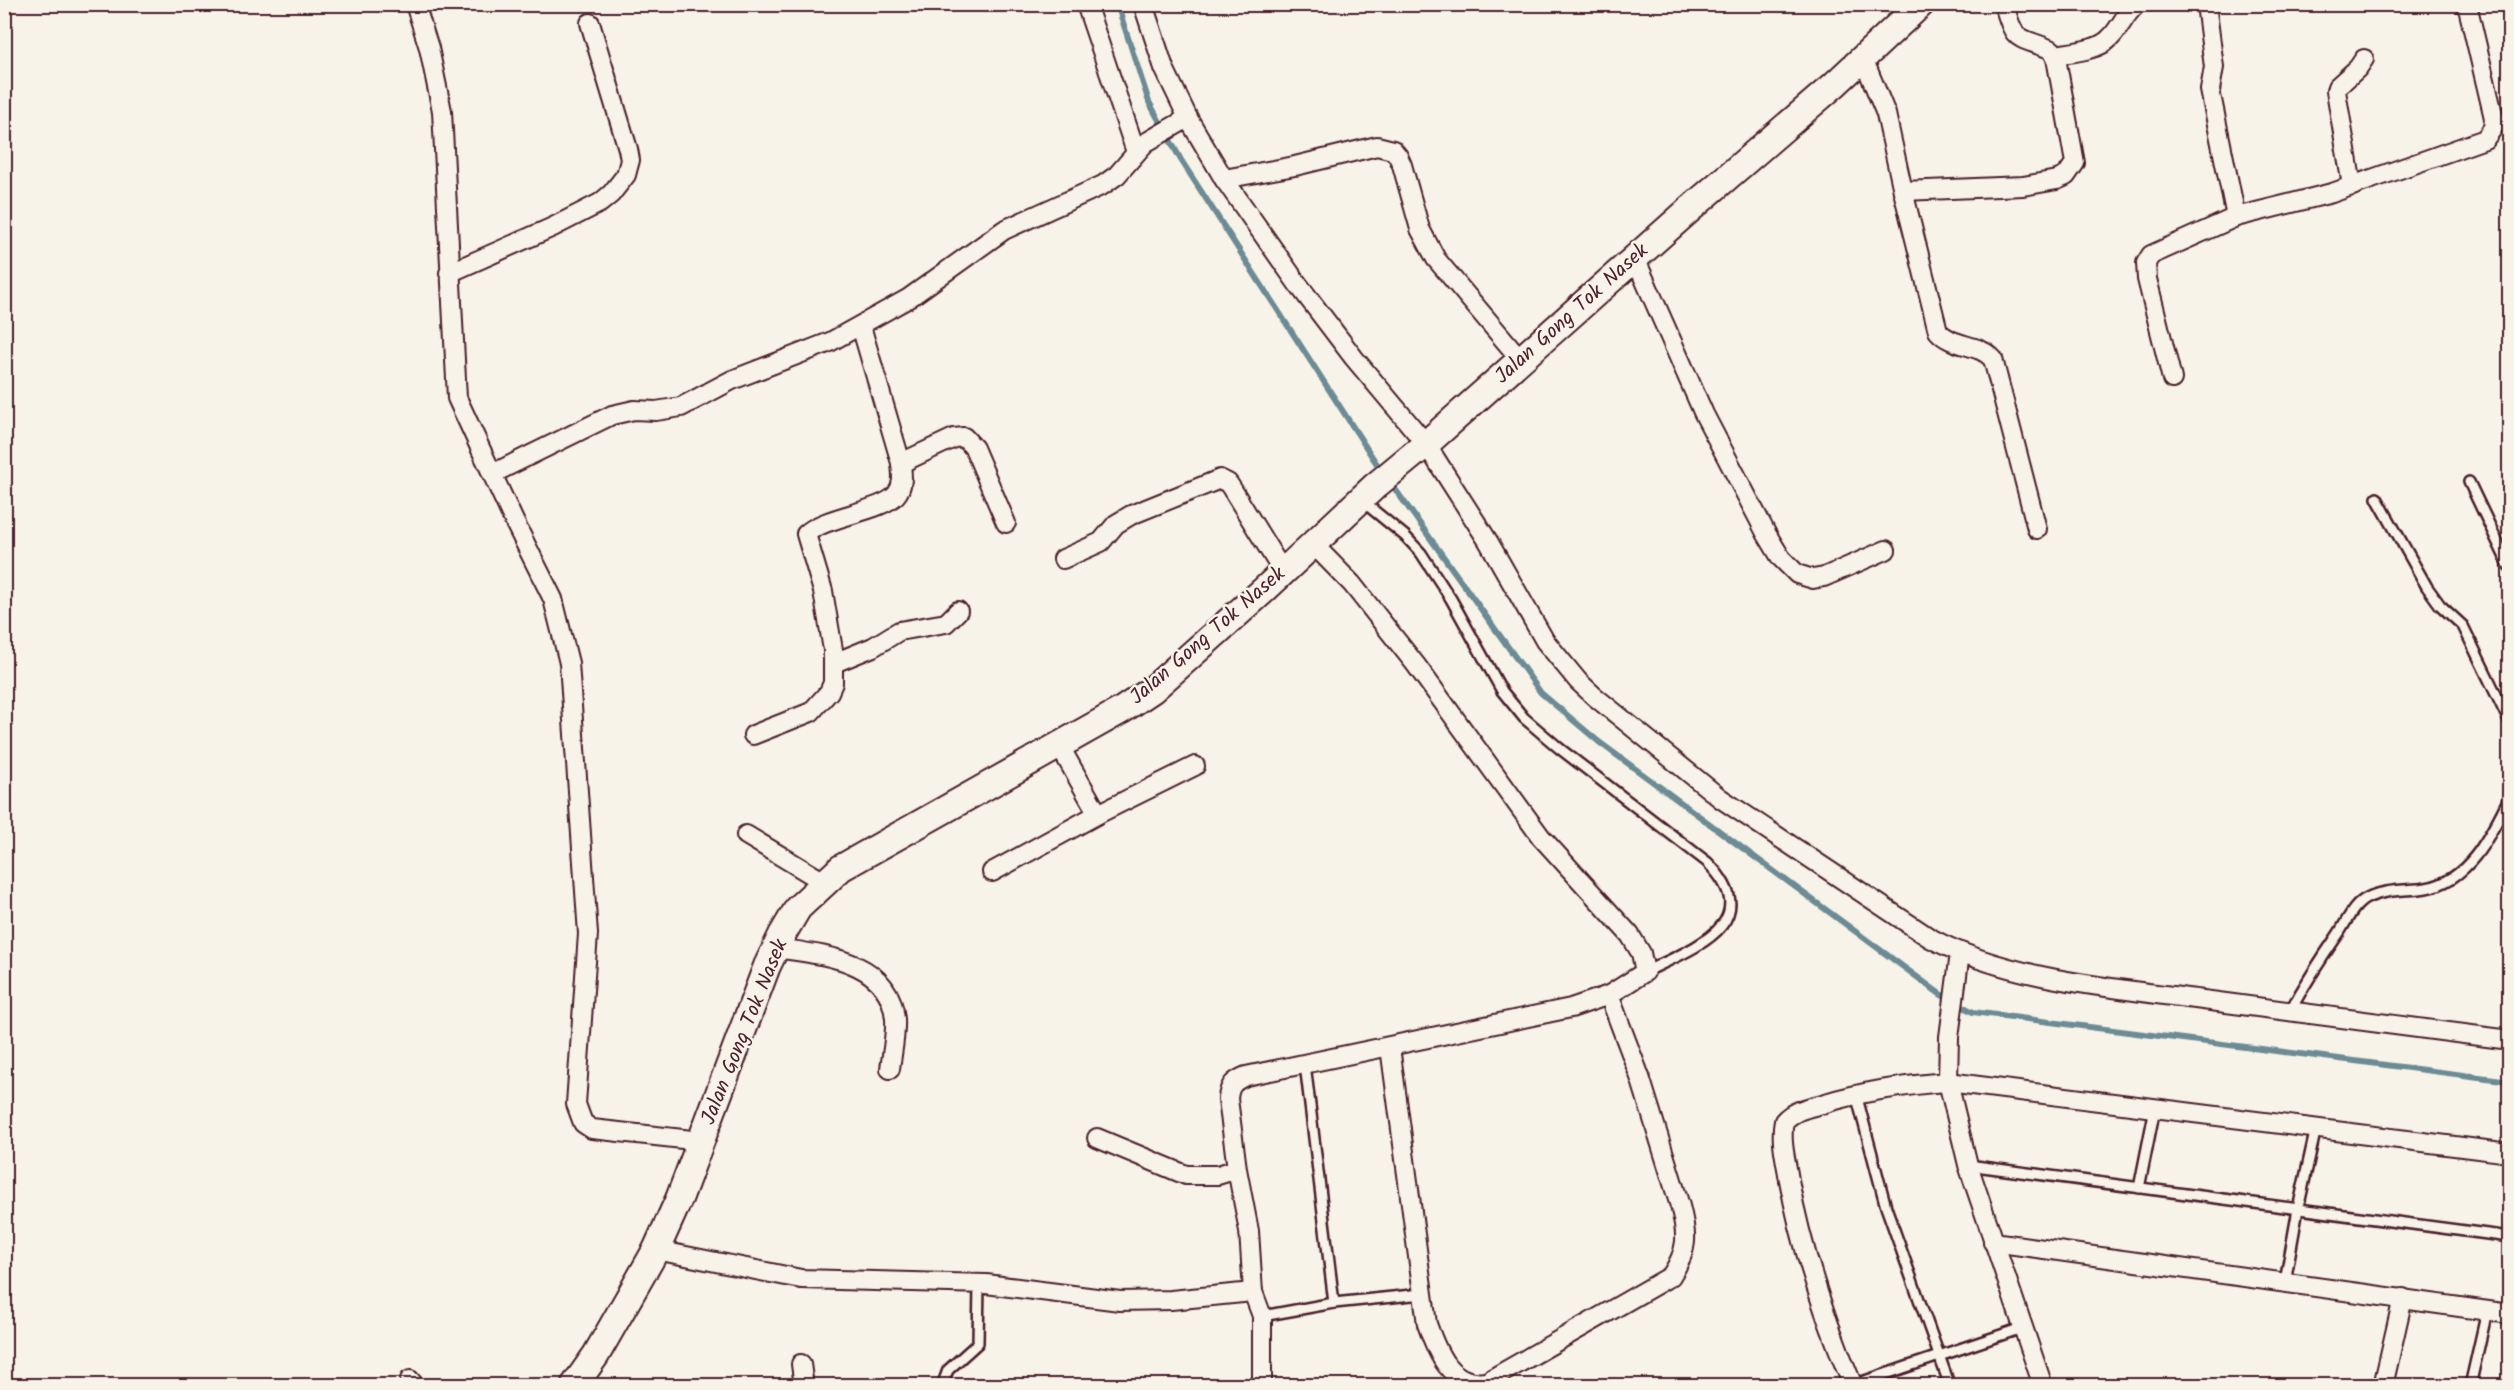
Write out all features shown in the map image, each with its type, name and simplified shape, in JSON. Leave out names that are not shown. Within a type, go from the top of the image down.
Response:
[{"type":"main road","name":"Jalan Gong Tok Nasek","points":[[574,1386],[596,1355],[656,1250],[776,948],[798,908],[841,868],[1152,690],[1368,493],[1863,58],[1916,6]]},
{"type":"street","points":[[415,4],[429,48],[442,111],[457,398],[553,599],[569,663],[588,934],[575,1090],[578,1113],[583,1123],[592,1129],[701,1141]]},
{"type":"street","points":[[1086,4],[1141,148]]},
{"type":"street","points":[[1143,4],[1164,68],[1185,119],[1297,283],[1422,447],[1488,541],[1545,641],[1578,681],[1720,798],[1959,961],[2033,974],[2290,1011],[2510,1040]]},
{"type":"street","points":[[1903,191],[2023,186],[2057,180],[2066,176],[2075,164],[2055,55],[2052,50],[2020,40],[2014,35],[2004,4]]},
{"type":"street","points":[[2055,55],[2104,43],[2112,36],[2125,15],[2137,4]]},
{"type":"street","points":[[2206,4],[2214,67],[2210,90],[2236,217]]},
{"type":"street","points":[[2172,379],[2147,279],[2146,263],[2151,255],[2236,217],[2309,200],[2485,139],[2491,134],[2494,118],[2467,4]]},
{"type":"street","points":[[449,273],[588,210],[611,194],[626,174],[630,160],[628,149],[590,23]]},
{"type":"street","points":[[1863,58],[1886,114],[1938,331],[1949,340],[1984,351],[1993,359],[2037,528]]},
{"type":"street","points":[[2352,186],[2336,91],[2342,81],[2358,69],[2364,58]]},
{"type":"street","points":[[492,474],[612,415],[634,410],[656,411],[681,407],[732,380],[794,358],[861,326],[928,285],[1004,231],[1103,185],[1117,175],[1141,148],[1185,119]]},
{"type":"street","points":[[1224,179],[1295,166],[1377,146],[1393,150],[1402,165],[1420,229],[1436,259],[1521,360]]},
{"type":"street","points":[[1635,258],[1704,414],[1766,532],[1790,569],[1803,578],[1824,577],[1887,550]]},
{"type":"street","points":[[753,735],[811,712],[830,692],[833,683],[834,663],[823,591],[806,534],[818,526],[883,502],[896,495],[901,485],[901,463],[861,326]]},
{"type":"street","points":[[901,463],[954,438],[964,437],[974,448],[1006,522]]},
{"type":"street","points":[[1063,559],[1101,542],[1116,524],[1131,515],[1220,479],[1228,483],[1282,572]]},
{"type":"street","points":[[1262,1386],[1262,1316],[1253,1292],[1249,1231],[1237,1169],[1228,1099],[1229,1088],[1235,1080],[1571,1008],[1609,995],[1645,972],[1641,953],[1630,934],[1541,837],[1416,665],[1352,584],[1313,544]]},
{"type":"street","points":[[834,663],[862,652],[899,631],[946,623],[958,611]]},
{"type":"street","points":[[1059,745],[1098,814]]},
{"type":"street","points":[[992,872],[1098,814],[1195,766]]},
{"type":"street","points":[[746,835],[824,882]]},
{"type":"street","points":[[776,948],[845,960],[880,982],[891,1003],[895,1018],[890,1069]]},
{"type":"street","points":[[1959,961],[1948,1037],[1948,1082],[1968,1165],[2043,1386]]},
{"type":"street","points":[[1390,1047],[1427,1324],[1441,1358],[1451,1371],[1475,1383],[1486,1382],[1671,1276],[1681,1260],[1686,1242],[1685,1225],[1680,1206],[1640,1077],[1609,995]]},
{"type":"street","points":[[1853,1385],[1812,1275],[1796,1214],[1782,1143],[1784,1121],[1792,1113],[1856,1094],[1897,1086],[1948,1082],[2510,1153]]},
{"type":"street","points":[[1097,1138],[1186,1175],[1209,1176],[1237,1169]]},
{"type":"street","points":[[1993,1242],[2510,1314]]},
{"type":"street","points":[[656,1250],[801,1279],[979,1284],[1129,1301],[1171,1300],[1253,1292]]},
{"type":"street","points":[[2383,1386],[2403,1298]]},
{"type":"street","points":[[801,1364],[804,1386]]},
{"type":"lane","points":[[2469,482],[2510,568]]},
{"type":"lane","points":[[1368,493],[1421,553],[1451,599],[1502,691],[1524,718],[1601,781],[1707,862],[1719,874],[1730,892],[1730,911],[1719,930],[1687,951],[1645,972]]},
{"type":"lane","points":[[2377,498],[2427,587],[2440,605],[2463,626],[2510,723]]},
{"type":"lane","points":[[2290,1011],[2318,962],[2356,907],[2366,898],[2381,893],[2427,888],[2454,876],[2483,846],[2510,796]]},
{"type":"lane","points":[[1305,1064],[1334,1303]]},
{"type":"lane","points":[[1856,1094],[1886,1207],[1950,1386]]},
{"type":"lane","points":[[2139,1188],[2155,1108]]},
{"type":"lane","points":[[2285,1282],[2316,1128]]},
{"type":"lane","points":[[1968,1165],[2510,1237]]},
{"type":"lane","points":[[942,1386],[948,1371],[978,1343],[979,1284]]},
{"type":"lane","points":[[1262,1316],[1334,1303],[1422,1294]]},
{"type":"lane","points":[[2470,1386],[2487,1311]]},
{"type":"lane","points":[[1853,1385],[2022,1328]]},
{"type":"waterway","points":[[1117,4],[1149,102],[1181,160],[1382,472]]},
{"type":"waterway","points":[[1390,482],[1541,693],[1599,742],[1940,994],[1973,1012],[2510,1081]]}]
